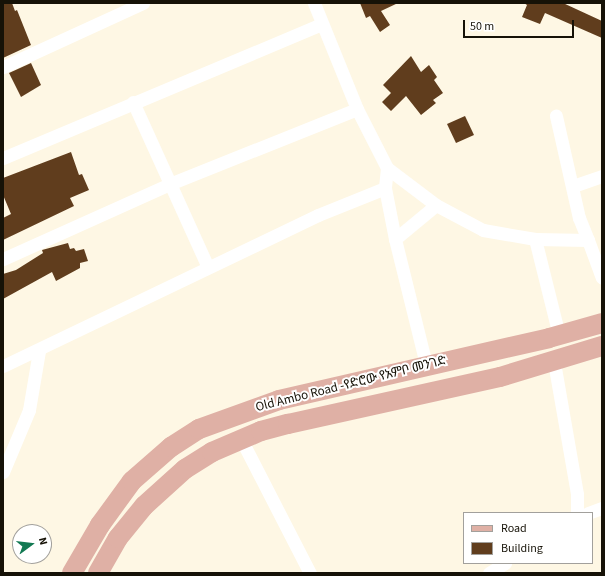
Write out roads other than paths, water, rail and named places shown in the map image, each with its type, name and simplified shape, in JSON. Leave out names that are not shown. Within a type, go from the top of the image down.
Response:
[{"type":"main road","name":"Old Ambo Road -የድሮው የአምቦ መንገድ","points":[[72,573],[100,525],[132,481],[171,446],[199,429],[279,400],[426,364],[559,335],[602,323]]},
{"type":"main road","name":"Old Ambo Road -የድሮው የአምቦ መንገድ","points":[[98,573],[131,520],[185,469],[212,452],[241,439],[288,424],[500,377],[554,362],[602,346]]},
{"type":"street","points":[[3,67],[143,3]]},
{"type":"street","points":[[314,3],[321,24],[357,109],[387,168],[436,205],[483,230],[536,239],[588,240]]},
{"type":"street","points":[[3,158],[321,24]]},
{"type":"street","points":[[133,102],[172,184],[208,267]]},
{"type":"street","points":[[3,259],[172,184],[357,109]]},
{"type":"street","points":[[556,116],[579,218],[602,278]]},
{"type":"street","points":[[387,168],[385,188],[395,239],[426,364]]},
{"type":"street","points":[[573,186],[602,176]]},
{"type":"street","points":[[3,366],[39,351],[208,267],[318,215],[385,188]]},
{"type":"street","points":[[395,239],[436,205]]},
{"type":"street","points":[[536,239],[559,335]]},
{"type":"street","points":[[3,470],[29,410],[39,351]]},
{"type":"street","points":[[554,362],[576,494],[577,512]]},
{"type":"street","points":[[241,439],[310,573]]},
{"type":"street","points":[[591,512],[602,508]]},
{"type":"street","points":[[489,573],[503,564]]}]
